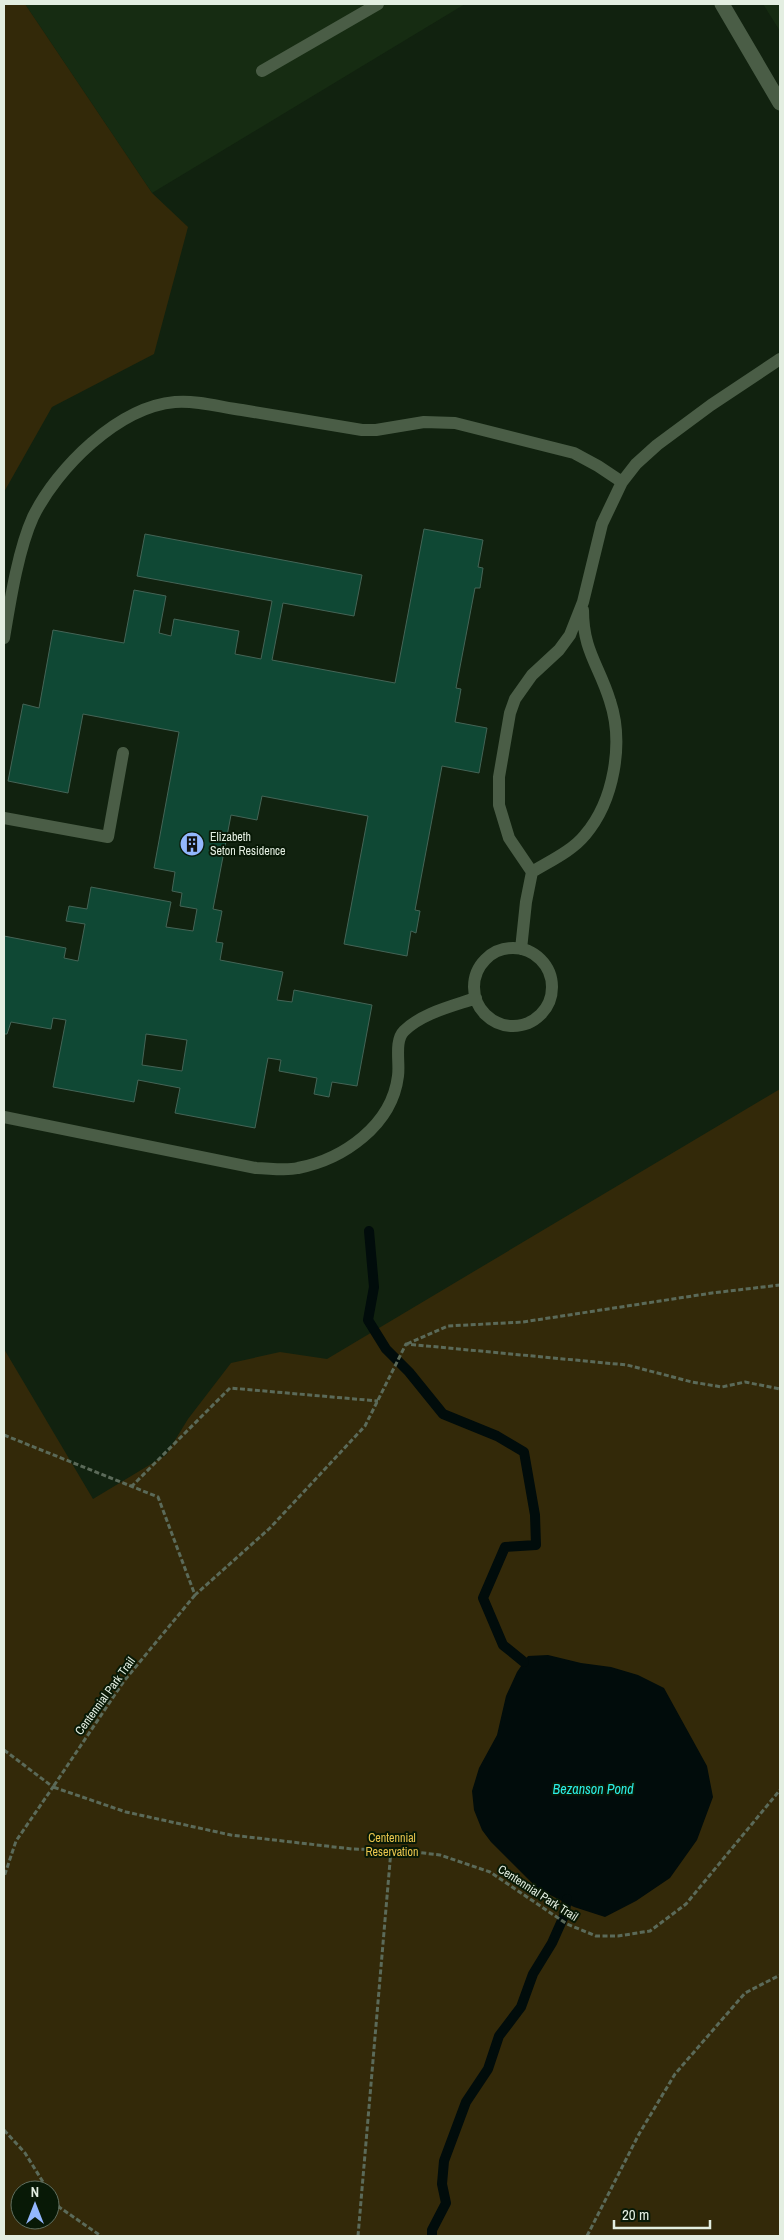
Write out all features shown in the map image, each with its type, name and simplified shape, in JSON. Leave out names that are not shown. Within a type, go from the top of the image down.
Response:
[{"type":"street","points":[[722,4],[780,103]]},
{"type":"lane","points":[[262,71],[378,4]]},
{"type":"lane","points":[[521,949],[526,902],[532,872],[509,838],[499,805],[499,776],[508,722],[515,698],[532,675],[559,650],[570,635],[583,602],[602,524],[622,482],[636,464],[657,445],[711,405],[780,358]]},
{"type":"lane","points":[[4,638],[27,535],[33,517],[55,483],[70,464],[106,432],[128,418],[159,404],[190,402],[362,430],[384,429],[424,422],[455,423],[574,453],[622,482]]},
{"type":"lane","points":[[532,872],[570,849],[584,836],[597,819],[611,779],[616,737],[614,717],[610,701],[589,652],[584,634],[583,602]]},
{"type":"lane","points":[[4,818],[108,837],[123,753]]},
{"type":"lane","points":[[521,949],[541,960],[549,971],[552,984],[551,997],[546,1008],[539,1016],[517,1026],[506,1025],[496,1022],[486,1014],[476,998],[476,976],[484,961],[497,951],[521,949]]},
{"type":"lane","points":[[4,1117],[256,1168],[296,1169],[326,1161],[344,1151],[384,1115],[394,1096],[398,1076],[400,1039],[403,1032],[420,1020],[476,998]]},
{"type":"path","points":[[406,1344],[448,1326],[523,1322],[712,1293],[780,1285]]},
{"type":"path","points":[[406,1344],[627,1364],[692,1382],[714,1386],[722,1387],[745,1382],[780,1389]]},
{"type":"path","name":"Centennial Park Trail","points":[[4,1877],[16,1841],[124,1681],[195,1595],[270,1528],[365,1426],[406,1344]]},
{"type":"path","points":[[131,1487],[230,1388],[378,1401]]},
{"type":"path","points":[[4,1435],[158,1498],[195,1595]]},
{"type":"path","points":[[4,1750],[53,1787]]},
{"type":"path","name":"Centennial Park Trail","points":[[53,1787],[126,1812],[232,1835],[352,1849],[391,1850],[440,1855],[490,1872],[567,1924],[596,1936],[618,1936],[650,1930],[686,1904],[780,1790]]},
{"type":"path","points":[[358,2236],[391,1850]]},
{"type":"path","points":[[587,2236],[639,2134],[675,2074],[745,1994],[780,1975]]},
{"type":"path","points":[[4,2130],[25,2153],[42,2180]]},
{"type":"path","points":[[60,2207],[101,2236]]},
{"type":"shaded area","points":[[25,4],[465,4],[152,193]]},
{"type":"shaded area","points":[[763,4],[780,4],[780,31]]},
{"type":"green space","points":[[4,4],[25,4],[152,193],[188,227],[154,354],[52,407],[4,492]]},
{"type":"green space","name":"Centennial Reservation","points":[[780,1089],[780,2236],[4,2236],[4,1349],[93,1499],[166,1455],[188,1419],[231,1363],[280,1352],[327,1359]]},
{"type":"water","name":"Bezanson Pond","points":[[548,1655],[581,1663],[611,1667],[638,1675],[664,1688],[707,1766],[713,1797],[697,1840],[670,1878],[636,1901],[605,1917],[574,1907],[538,1889],[491,1842],[482,1830],[474,1810],[472,1791],[479,1768],[497,1735],[506,1696],[517,1672],[528,1656]]},
{"type":"building","name":"Elizabeth Seton Residence","points":[[424,529],[483,540],[478,567],[483,568],[480,588],[475,588],[456,688],[461,689],[455,722],[487,728],[479,773],[442,766],[415,910],[420,911],[416,933],[411,931],[407,956],[344,944],[368,816],[262,796],[257,820],[231,815],[213,909],[222,911],[216,942],[223,943],[220,960],[283,972],[277,1000],[292,1002],[294,990],[372,1005],[357,1086],[332,1082],[329,1097],[314,1094],[317,1078],[279,1071],[281,1060],[268,1058],[255,1128],[175,1113],[180,1088],[138,1080],[134,1102],[53,1087],[66,1020],[53,1018],[51,1029],[11,1022],[7,1034],[4,1034],[4,936],[66,948],[64,958],[78,961],[85,924],[66,921],[69,906],[87,909],[91,887],[171,902],[166,927],[193,931],[197,909],[180,906],[182,893],[172,891],[175,872],[154,868],[179,732],[83,714],[68,793],[8,781],[23,704],[39,708],[53,630],[124,643],[134,590],[166,596],[159,633],[171,636],[174,619],[239,631],[235,654],[261,659],[272,601],[137,576],[145,534],[362,575],[354,616],[283,603],[272,660],[395,683]],"holes":[[[146,1034],[187,1040],[182,1071],[142,1065]]]},
{"type":"waterway","points":[[369,1231],[374,1287],[368,1320],[386,1349],[409,1372],[443,1414],[497,1436],[524,1452],[535,1515],[536,1545],[505,1547],[483,1598],[503,1645],[524,1662]]},
{"type":"waterway","points":[[432,2236],[432,2230],[446,2203],[442,2184],[444,2161],[466,2102],[488,2069],[499,2036],[521,2007],[533,1974],[552,1943],[564,1916],[567,1899]]},
{"type":"place","name":"Elizabeth Seton Residence","points":[[192,844]]}]
